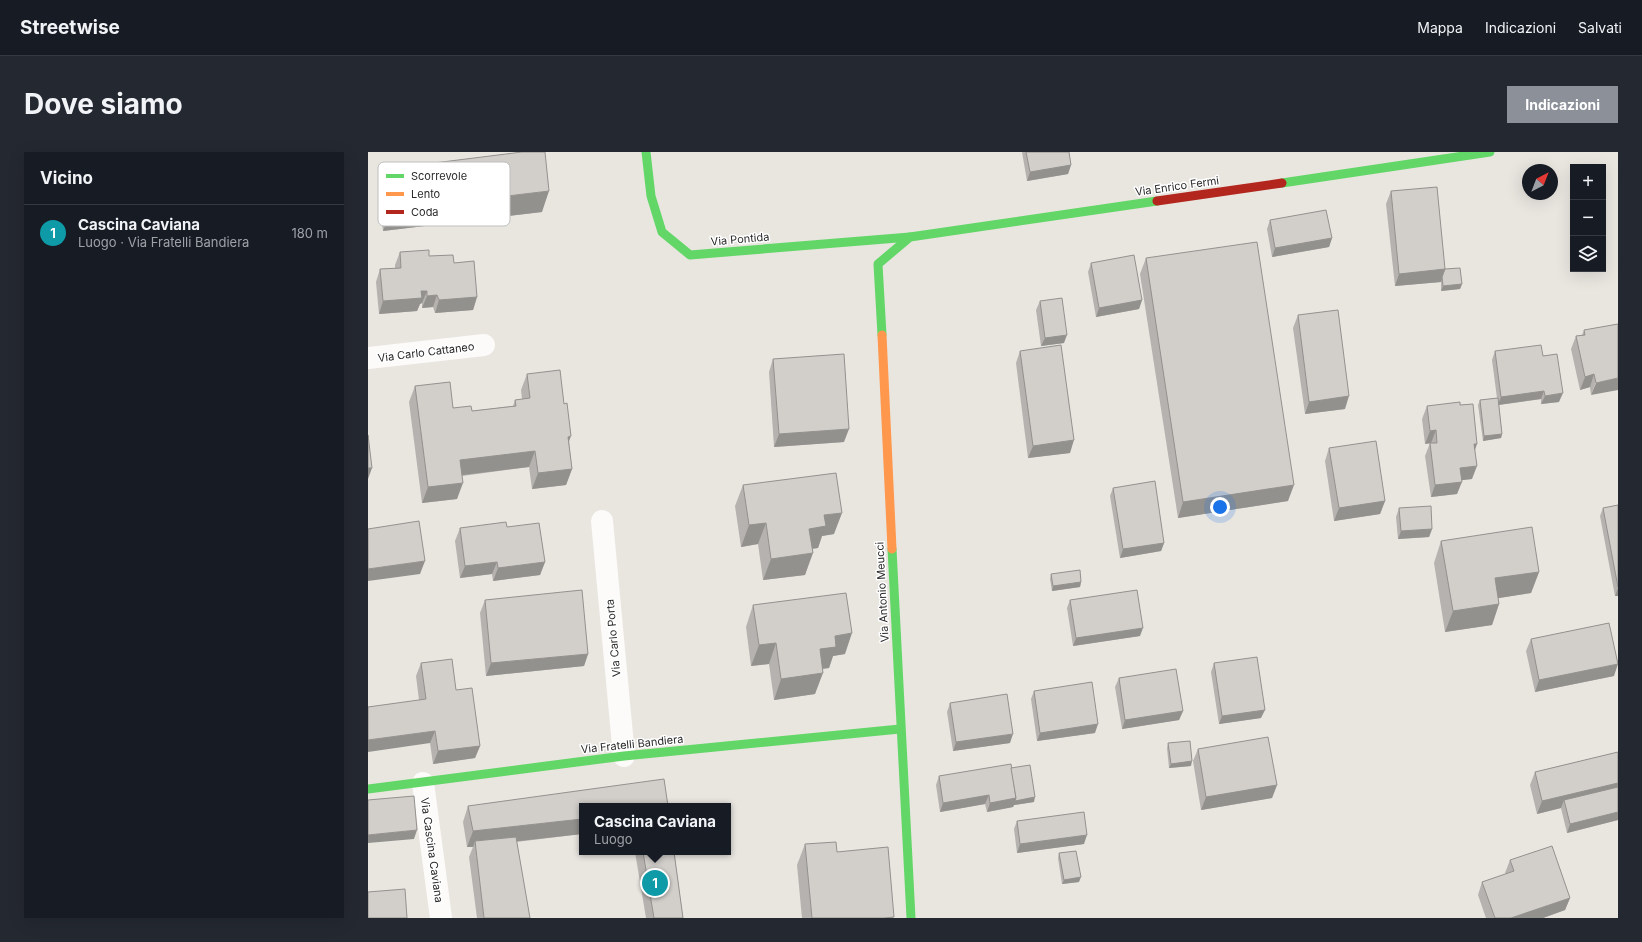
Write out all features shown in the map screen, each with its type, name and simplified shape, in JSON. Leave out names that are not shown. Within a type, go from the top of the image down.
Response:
[{"type":"street","name":"Via Pontida","points":[[646,152],[651,196],[662,232],[690,255],[910,237]]},
{"type":"street","name":"Via Enrico Fermi","points":[[910,237],[1490,152]]},
{"type":"street","name":"Via Antonio Meucci","points":[[910,237],[878,264],[900,729],[911,918]]},
{"type":"street","name":"Via Carlo Cattaneo","points":[[368,358],[484,345]]},
{"type":"street","name":"Via Carlo Porta","points":[[602,521],[624,756]]},
{"type":"street","name":"Via Fratelli Bandiera","points":[[368,790],[624,756],[900,729]]},
{"type":"street","name":"Via Cascina Caviana","points":[[423,783],[441,918]]},
{"type":"building","points":[[522,152],[545,152],[549,191],[510,196],[510,162],[442,162]]},
{"type":"building","points":[[1026,152],[1069,152],[1071,165],[1030,172]]},
{"type":"building","points":[[1437,187],[1445,269],[1399,274],[1391,191]]},
{"type":"building","points":[[1326,210],[1332,238],[1275,248],[1270,220]]},
{"type":"building","points":[[1257,242],[1294,485],[1183,502],[1146,258]]},
{"type":"building","points":[[429,250],[429,256],[453,255],[454,263],[474,261],[477,297],[439,300],[437,295],[427,296],[427,291],[421,291],[422,298],[383,301],[380,269],[401,268],[400,252]]},
{"type":"building","points":[[1134,255],[1142,300],[1099,308],[1091,263]]},
{"type":"building","points":[[1460,268],[1462,284],[1443,286],[1442,277],[1445,269]]},
{"type":"building","points":[[1062,298],[1067,335],[1045,338],[1040,301]]},
{"type":"building","points":[[1338,310],[1349,396],[1309,402],[1298,315]]},
{"type":"building","points":[[1618,324],[1618,378],[1596,383],[1594,374],[1585,377],[1576,336],[1585,335],[1584,330]]},
{"type":"building","points":[[1061,345],[1074,440],[1033,446],[1020,351]]},
{"type":"building","points":[[1541,345],[1543,356],[1557,354],[1563,393],[1545,396],[1544,391],[1501,397],[1495,351]]},
{"type":"building","points":[[844,354],[849,429],[779,434],[773,359]]},
{"type":"building","points":[[560,370],[564,404],[567,403],[571,436],[568,437],[572,469],[538,473],[535,451],[460,460],[463,483],[428,487],[415,386],[450,382],[453,408],[471,406],[472,411],[516,406],[515,400],[530,398],[527,374]]},
{"type":"building","points":[[1498,398],[1502,434],[1484,436],[1480,400]]},
{"type":"building","points":[[1460,402],[1460,405],[1473,404],[1477,444],[1474,444],[1477,466],[1460,468],[1462,482],[1435,485],[1430,443],[1437,443],[1436,430],[1430,431],[1427,406]]},
{"type":"building","points":[[368,435],[372,468],[368,468]]},
{"type":"building","points":[[1376,441],[1385,501],[1339,508],[1329,448]]},
{"type":"building","points":[[836,473],[842,513],[824,515],[826,526],[809,529],[813,553],[771,559],[766,523],[749,525],[743,485]]},
{"type":"building","points":[[1155,481],[1164,543],[1123,549],[1113,488]]},
{"type":"building","points":[[1618,505],[1618,587],[1603,508]]},
{"type":"building","points":[[1431,506],[1432,529],[1401,531],[1399,508]]},
{"type":"building","points":[[419,521],[425,561],[368,569],[368,529]]},
{"type":"building","points":[[506,522],[507,527],[539,523],[545,562],[498,568],[497,562],[465,566],[460,528]]},
{"type":"building","points":[[1532,527],[1539,572],[1495,578],[1499,604],[1453,611],[1441,541]]},
{"type":"building","points":[[1080,570],[1081,582],[1053,586],[1051,574]]},
{"type":"building","points":[[582,590],[588,654],[491,663],[485,600]]},
{"type":"building","points":[[1137,590],[1143,628],[1076,638],[1070,600]]},
{"type":"building","points":[[846,593],[852,633],[835,636],[836,647],[820,649],[823,673],[781,679],[776,643],[759,645],[753,605]]},
{"type":"building","points":[[1609,623],[1618,664],[1539,680],[1531,639]]},
{"type":"building","points":[[1257,657],[1265,710],[1222,716],[1214,663]]},
{"type":"building","points":[[452,659],[456,690],[472,688],[480,746],[438,751],[435,731],[368,740],[368,707],[426,699],[421,663]]},
{"type":"building","points":[[1176,669],[1183,711],[1125,720],[1119,678]]},
{"type":"building","points":[[1092,682],[1098,724],[1040,733],[1034,691]]},
{"type":"building","points":[[1007,694],[1013,734],[956,742],[950,703]]},
{"type":"building","points":[[1268,737],[1277,785],[1206,797],[1198,749]]},
{"type":"building","points":[[1190,741],[1192,761],[1171,764],[1168,743]]},
{"type":"building","points":[[1618,752],[1618,783],[1542,801],[1535,772]]},
{"type":"building","points":[[1011,764],[1016,798],[990,803],[989,795],[943,803],[939,776]]},
{"type":"building","points":[[1030,765],[1035,797],[1015,801],[1016,798],[1011,768]]},
{"type":"building","points":[[664,779],[668,803],[579,803],[579,819],[473,831],[468,806]]},
{"type":"building","points":[[1618,787],[1618,812],[1570,824],[1564,800]]},
{"type":"building","points":[[414,796],[417,830],[368,835],[368,800]]},
{"type":"building","points":[[1084,812],[1087,835],[1020,844],[1017,821]]},
{"type":"building","points":[[516,837],[530,918],[484,918],[475,841]]},
{"type":"building","points":[[836,842],[837,852],[888,847],[894,917],[812,918],[805,844]]},
{"type":"building","points":[[1552,846],[1570,898],[1511,918],[1495,918],[1482,882],[1514,871],[1510,860]]},
{"type":"building","points":[[1076,851],[1081,877],[1064,880],[1059,853]]},
{"type":"building","points":[[644,855],[674,855],[683,918],[654,918]]},
{"type":"building","points":[[405,889],[407,918],[368,918],[368,892]]},
{"type":"traffic: fast","points":[[646,152],[651,196],[662,232],[690,255],[910,237]]},
{"type":"traffic: fast","points":[[1282,183],[1490,152]]},
{"type":"traffic: fast","points":[[882,335],[878,264],[910,237],[1157,201]]},
{"type":"traffic: fast","points":[[892,549],[911,918]]},
{"type":"traffic: fast","points":[[368,789],[624,756],[900,729]]},
{"type":"traffic: slow","points":[[882,335],[892,549]]},
{"type":"traffic: jam","points":[[1157,201],[1282,183]]},
{"type":"place","name":"Cascina Caviana","points":[[655,883]]}]
